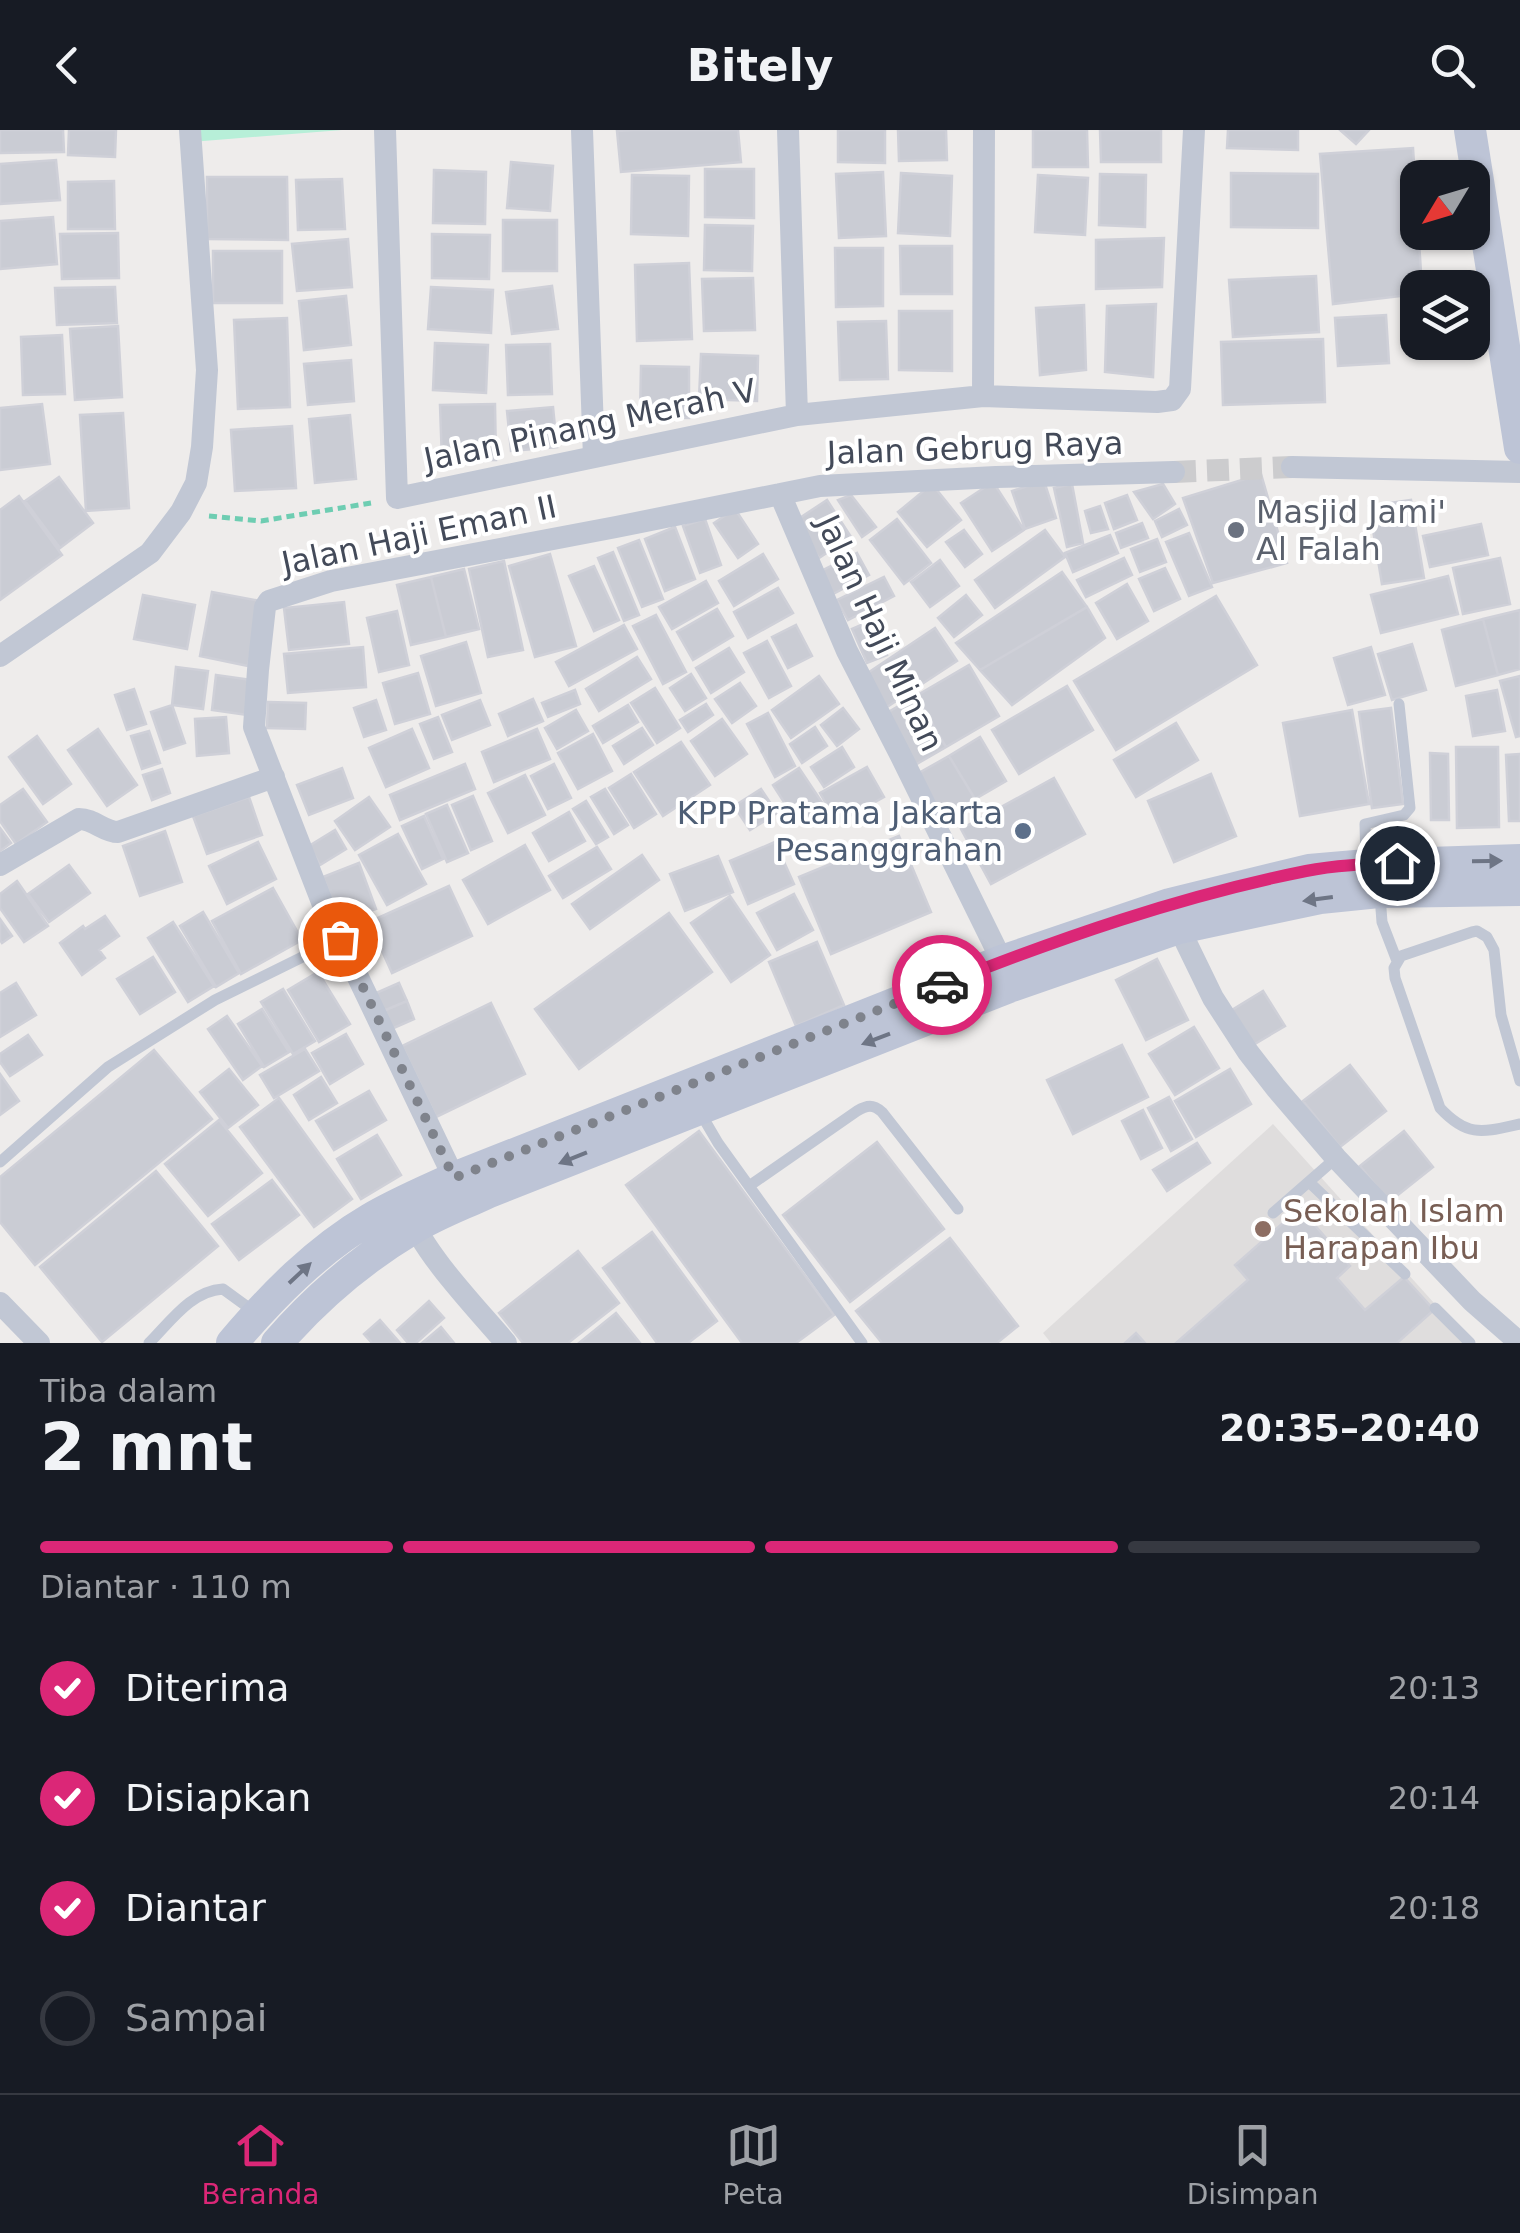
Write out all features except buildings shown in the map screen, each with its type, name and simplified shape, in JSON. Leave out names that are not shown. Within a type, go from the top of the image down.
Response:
[{"type":"main road","points":[[1470,130],[1514,385],[1520,448]]},
{"type":"main road","points":[[277,1343],[410,1214],[454,1178],[1179,928],[1289,903],[1373,878],[1520,860]]},
{"type":"main road","points":[[232,1343],[309,1264],[369,1220],[410,1214],[489,1192],[1002,961],[1170,904],[1309,870],[1520,890]]},
{"type":"street","points":[[0,656],[150,553],[181,512],[196,483],[206,370],[190,130]]},
{"type":"street","points":[[385,130],[397,498]]},
{"type":"street","points":[[582,130],[594,457]]},
{"type":"street","name":"Jalan Pinang Merah V","points":[[788,130],[797,415]]},
{"type":"street","points":[[984,130],[984,396]]},
{"type":"street","name":"Jalan Pinang Merah V","points":[[397,498],[797,415],[984,396],[1172,400],[1180,388],[1194,130]]},
{"type":"street","points":[[1292,467],[1520,472]]},
{"type":"street","name":"Jalan Gebrug Raya","points":[[780,494],[820,486],[1174,472]]},
{"type":"street","name":"Jalan Haji Eman II","points":[[454,1178],[322,902],[254,726],[265,607],[269,601],[331,581],[780,494]]},
{"type":"street","name":"Jalan Haji Minan","points":[[780,494],[847,651],[1002,961]]},
{"type":"street","points":[[0,866],[79,820],[89,820],[114,832],[274,778]]},
{"type":"street","points":[[1179,928],[1214,998],[1248,1052],[1336,1158],[1472,1301],[1520,1342]]},
{"type":"street","points":[[410,1214],[454,1282],[506,1343]]},
{"type":"street","points":[[0,1302],[39,1343]]},
{"type":"lane","points":[[1397,961],[1382,922],[1365,824],[1404,814],[1410,808],[1400,704]]},
{"type":"lane","points":[[1520,1080],[1501,1015],[1494,950],[1487,938],[1472,932],[1401,956],[1394,968],[1395,978],[1440,1108],[1452,1121],[1470,1131],[1485,1132],[1520,1124]]},
{"type":"lane","points":[[0,1162],[108,1067],[215,1000],[340,939]]},
{"type":"lane","points":[[693,1098],[718,1144],[862,1343]]},
{"type":"lane","points":[[749,1186],[866,1106],[875,1106],[958,1210]]},
{"type":"lane","points":[[1273,1213],[1336,1158]]},
{"type":"lane","points":[[1309,1182],[1406,1274]]},
{"type":"lane","points":[[149,1343],[196,1296],[210,1290],[223,1289],[257,1314]]},
{"type":"lane","points":[[1436,1308],[1470,1343]]},
{"type":"path","points":[[181,512],[262,522],[397,498]]},
{"type":"shaded area","name":"Sekolah Islam Harapan Ibu","points":[[1273,1124],[1470,1343],[1051,1343],[1043,1333]]},
{"type":"green space","points":[[191,130],[342,130],[191,142]]},
{"type":"tunnel","points":[[1174,472],[1292,467]]},
{"type":"way so far","points":[[340,939],[454,1178],[942,985]]},
{"type":"place","name":"Masjid Jami' Al Falah","points":[[1236,530]]},
{"type":"place","name":"KPP Pratama Jakarta Pesanggrahan","points":[[1023,831]]},
{"type":"place","name":"Sekolah Islam Harapan Ibu","points":[[1263,1229]]},
{"type":"route","points":[[942,985],[1170,904],[1309,870],[1397,863]]}]
